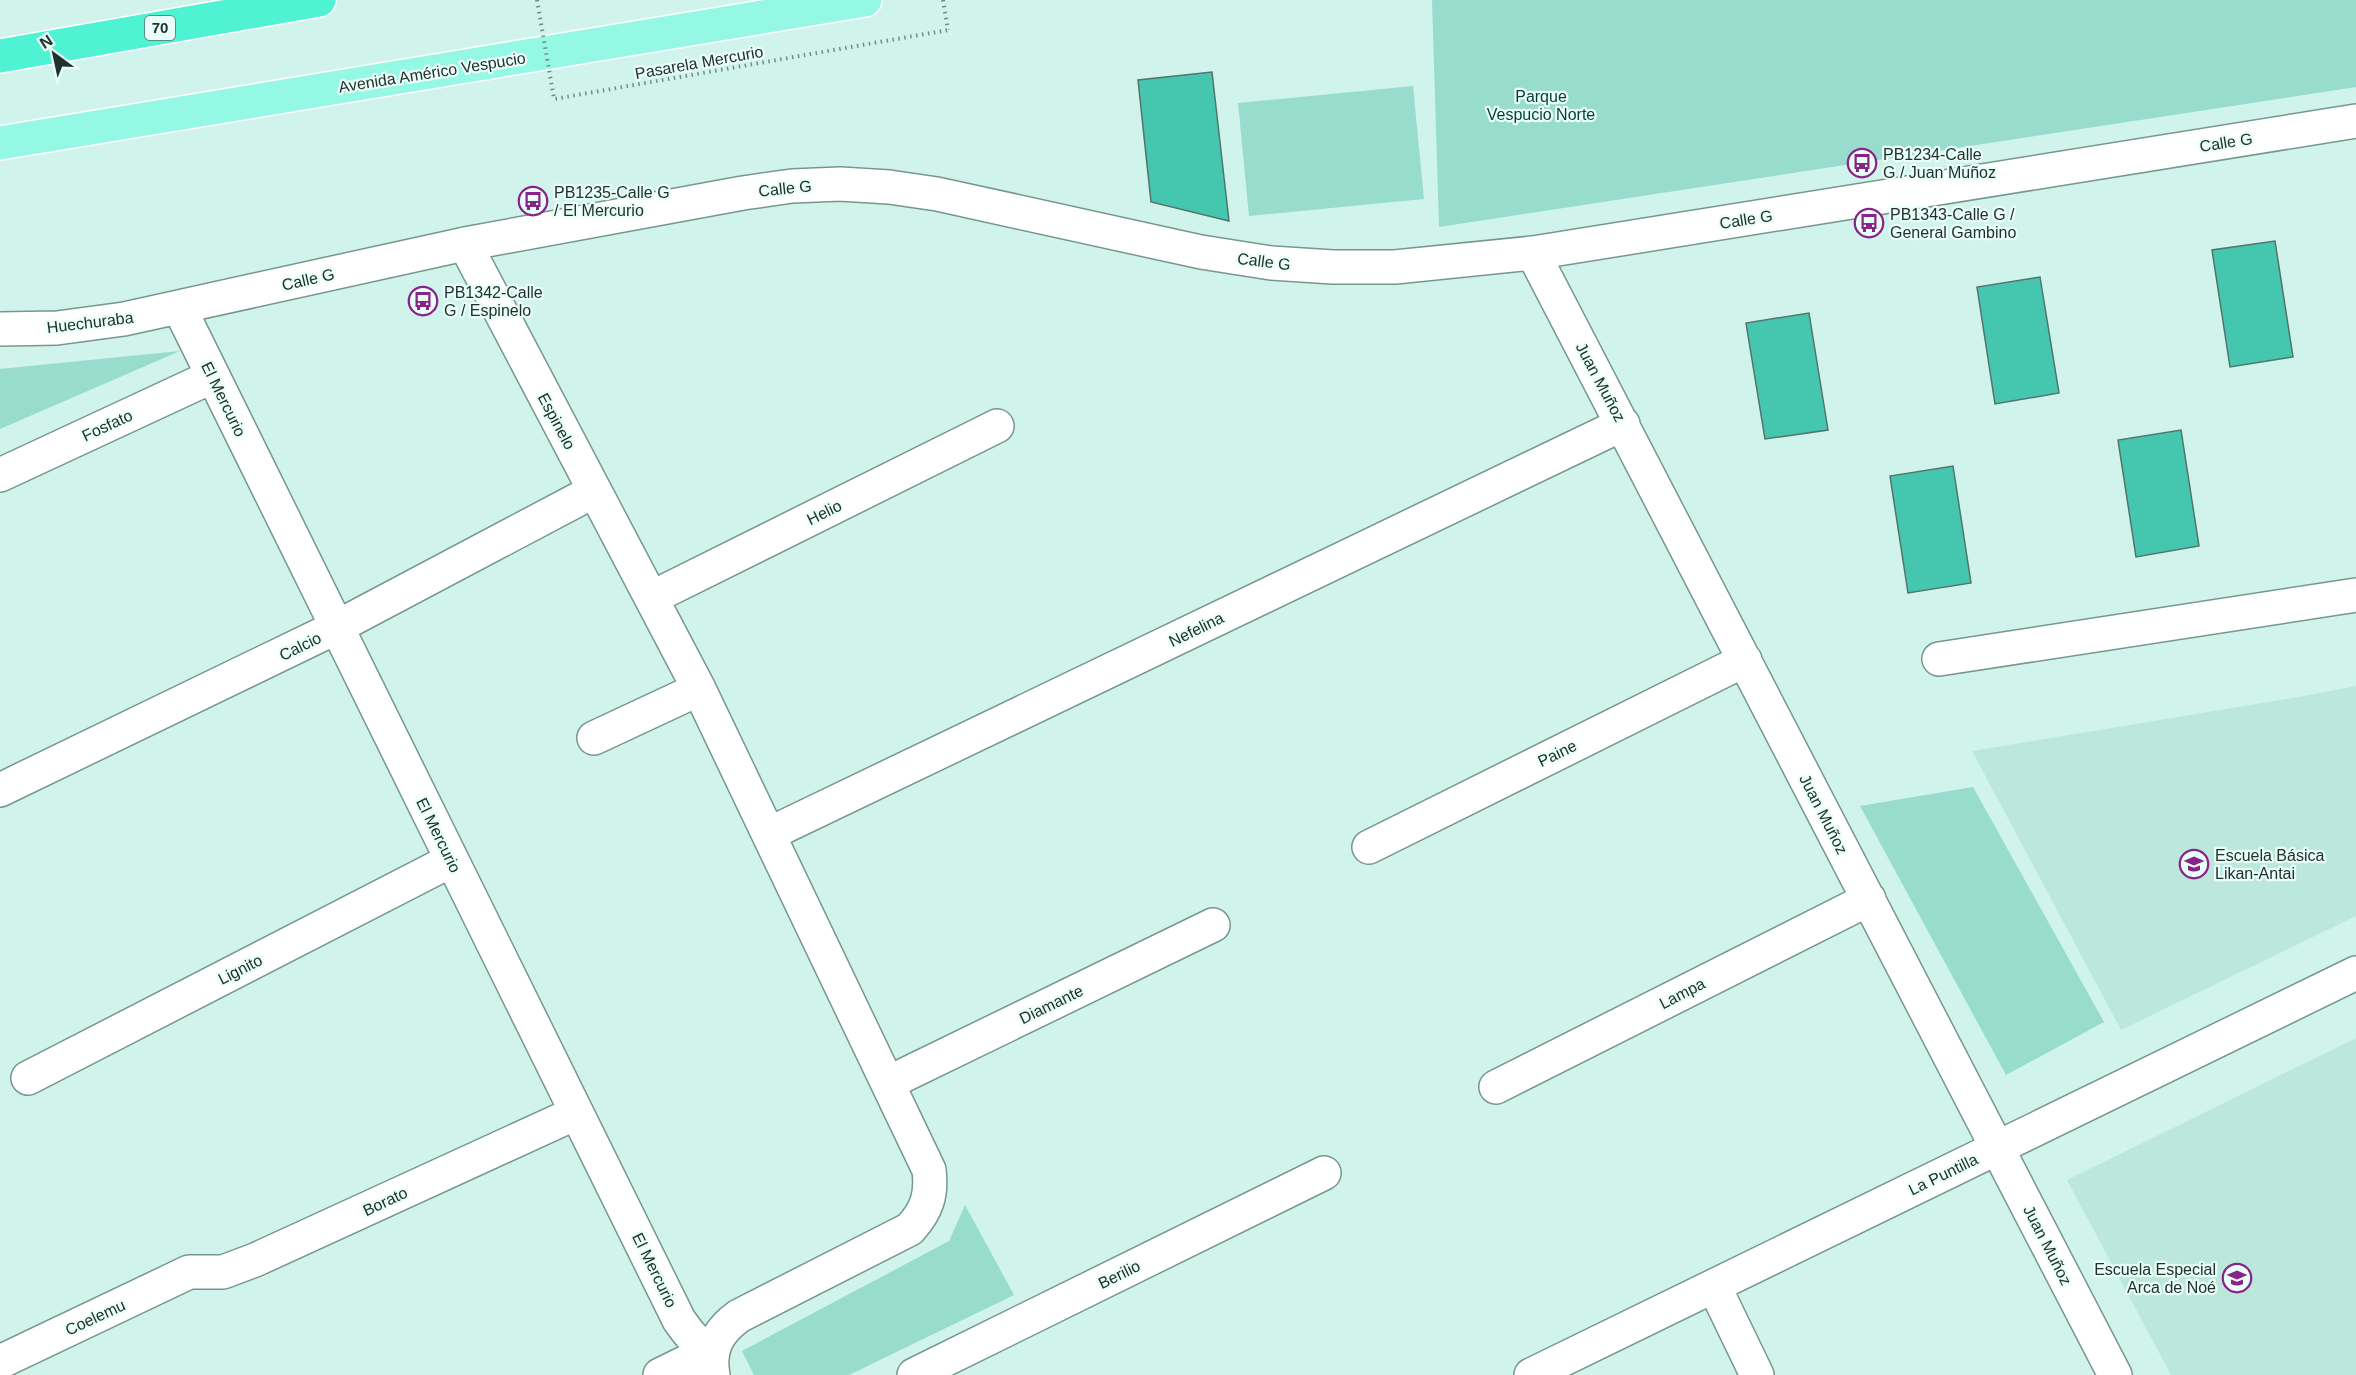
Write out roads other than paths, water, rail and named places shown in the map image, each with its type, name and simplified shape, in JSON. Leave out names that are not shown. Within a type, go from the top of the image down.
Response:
[{"type":"highway","name":"70","points":[[0,56],[319,0]]},
{"type":"main road","name":"Avenida Américo Vespucio","points":[[0,143],[864,0]]},
{"type":"street","name":"Calle G","points":[[179,307],[465,244],[792,186],[840,184],[889,187],[937,194],[1201,252],[1271,263],[1333,267],[1395,267],[1533,253],[2356,121]]},
{"type":"street","name":"Espinelo","points":[[465,244],[651,598]]},
{"type":"street","name":"Juan Muñoz","points":[[1533,253],[2115,1375]]},
{"type":"street","name":"Huechuraba","points":[[0,329],[57,328],[123,320],[179,307]]},
{"type":"street","name":"El Mercurio","points":[[179,307],[679,1320],[713,1362]]},
{"type":"street","name":"Fosfato","points":[[0,474],[213,376]]},
{"type":"street","name":"Nefelina","points":[[769,834],[1623,424]]},
{"type":"street","name":"Helio","points":[[651,598],[997,426]]},
{"type":"street","name":"Calcio","points":[[0,790],[337,627],[594,491]]},
{"type":"street","points":[[1939,659],[2356,595]]},
{"type":"street","points":[[651,598],[699,690],[888,1083],[929,1170],[931,1185],[929,1201],[921,1217],[910,1229],[727,1324],[718,1336],[713,1362],[660,1375]]},
{"type":"street","name":"Paine","points":[[1369,847],[1745,660]]},
{"type":"street","points":[[594,738],[699,690]]},
{"type":"street","name":"Lignito","points":[[28,1078],[452,860]]},
{"type":"street","name":"Lampa","points":[[1496,1087],[1869,899]]},
{"type":"street","name":"Diamante","points":[[888,1083],[1213,925]]},
{"type":"street","name":"La Puntilla","points":[[1531,1375],[2356,973]]},
{"type":"street","name":"Borato","points":[[189,1272],[223,1272],[240,1267],[576,1113]]},
{"type":"street","name":"Berilio","points":[[915,1375],[1324,1173]]},
{"type":"street","name":"Coelemu","points":[[0,1362],[189,1272]]},
{"type":"street","points":[[1714,1286],[1757,1375]]},
{"type":"place","name":"PB1234-Calle G / Juan Muñoz","points":[[1862,163]]},
{"type":"place","name":"PB1235-Calle G / El Mercurio","points":[[533,201]]},
{"type":"place","name":"PB1343-Calle G / General Gambino","points":[[1869,223]]},
{"type":"place","name":"PB1342-Calle G / Espinelo","points":[[423,301]]},
{"type":"place","name":"Escuela Básica Likan-Antai","points":[[2194,864]]},
{"type":"place","name":"Escuela Especial Arca de Noé","points":[[2237,1278]]},
{"type":"park label","name":"Parque Vespucio Norte","points":[[1541,105]]}]
